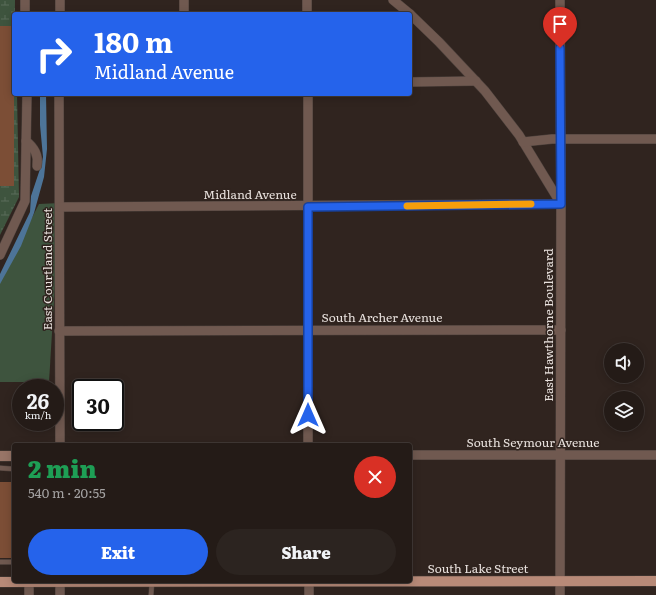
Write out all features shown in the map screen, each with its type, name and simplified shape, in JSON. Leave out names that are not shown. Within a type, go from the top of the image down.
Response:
[{"type":"main road","name":"South Lake Street","points":[[412,582],[656,581]]},
{"type":"main road","name":"South Lake Street","points":[[0,582],[12,582]]},
{"type":"street","points":[[25,0],[25,12]]},
{"type":"street","points":[[60,0],[60,12]]},
{"type":"street","points":[[184,0],[184,12]]},
{"type":"street","points":[[307,0],[307,12]]},
{"type":"street","points":[[393,0],[408,12]]},
{"type":"street","name":"East Hawthorne Boulevard","points":[[560,0],[560,595]]},
{"type":"street","points":[[412,16],[476,81],[523,142],[561,204]]},
{"type":"street","points":[[412,82],[476,81]]},
{"type":"street","points":[[0,255],[25,201],[27,96]]},
{"type":"street","name":"East Courtland Street","points":[[60,96],[60,443]]},
{"type":"street","points":[[308,96],[308,443]]},
{"type":"street","points":[[523,142],[561,139],[656,139]]},
{"type":"street","points":[[26,141],[32,146],[36,153],[37,166]]},
{"type":"street","name":"Midland Avenue","points":[[60,207],[308,207],[561,204]]},
{"type":"street","name":"South Archer Avenue","points":[[60,331],[561,330]]},
{"type":"street","name":"South Seymour Avenue","points":[[412,455],[656,455]]},
{"type":"street","points":[[0,456],[12,456]]},
{"type":"street","points":[[29,595],[35,583]]},
{"type":"street","points":[[60,583],[60,595]]},
{"type":"street","points":[[309,583],[309,595]]},
{"type":"lane","points":[[0,468],[12,469]]},
{"type":"lane","points":[[0,562],[12,562]]},
{"type":"lane","points":[[151,595],[152,583]]},
{"type":"green space","points":[[0,0],[15,0],[15,12],[12,12],[12,96],[17,96],[19,197],[0,235]]},
{"type":"green space","points":[[60,203],[49,379],[12,379],[12,382],[0,382],[0,280],[39,204]]},
{"type":"water","points":[[40,96],[46,96],[47,149],[44,177],[34,213],[21,246],[0,284],[0,274],[30,212],[31,196],[43,157],[40,125]]},
{"type":"building","points":[[0,26],[12,26],[14,186],[0,186]]},
{"type":"building","points":[[0,482],[12,482],[12,558],[0,558]]},
{"type":"slow traffic","points":[[407,206],[531,204]]},
{"type":"route","points":[[308,415],[308,207],[561,204],[560,48]]}]
